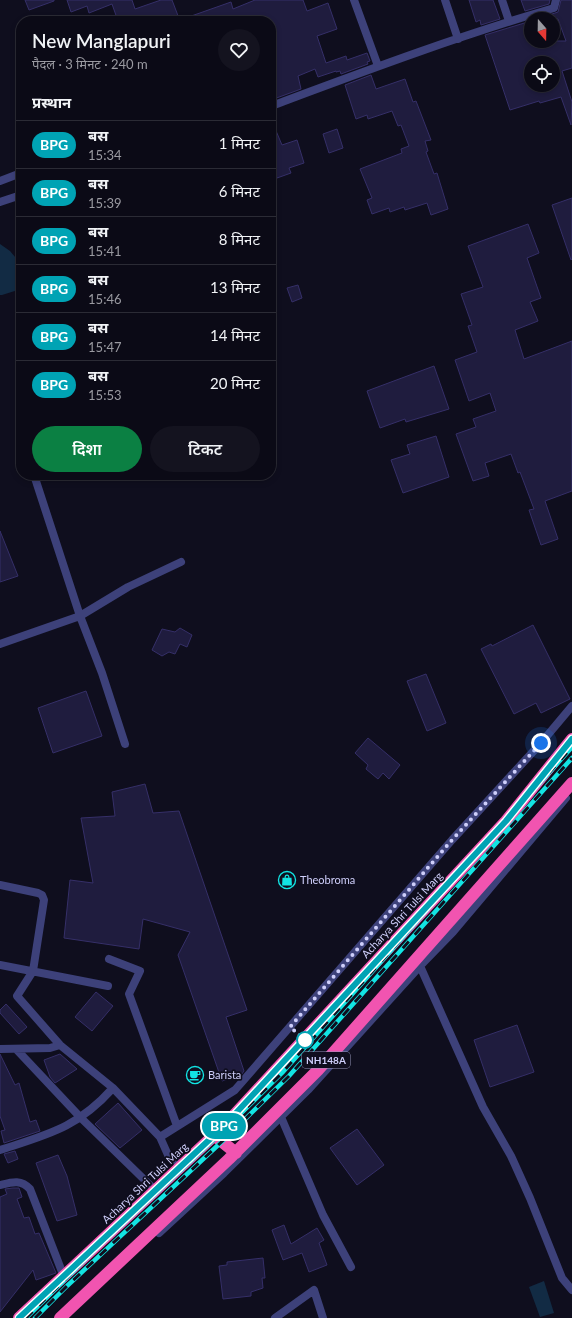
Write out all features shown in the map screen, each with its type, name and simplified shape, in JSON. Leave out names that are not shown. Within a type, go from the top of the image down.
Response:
[{"type":"highway","name":"Acharya Shri Tulsi Marg","points":[[19,1318],[214,1136],[506,821],[572,739]]},
{"type":"highway","name":"NH148A","points":[[60,1318],[236,1153],[318,1070],[572,783]]},
{"type":"highway","points":[[214,1136],[236,1153]]},
{"type":"street","points":[[354,0],[378,66]]},
{"type":"street","points":[[445,0],[458,39]]},
{"type":"street","points":[[502,0],[509,21]]},
{"type":"street","points":[[276,104],[378,66],[509,21],[554,8],[556,0]]},
{"type":"street","points":[[0,181],[16,175]]},
{"type":"street","points":[[0,202],[16,197]]},
{"type":"street","points":[[36,480],[80,616],[102,673],[125,744]]},
{"type":"street","points":[[0,644],[80,616],[128,587],[181,562]]},
{"type":"street","points":[[160,1137],[235,1090],[452,840],[541,743],[572,706]]},
{"type":"street","points":[[67,1318],[224,1172],[308,1090],[420,966],[453,932],[572,791]]},
{"type":"street","points":[[0,885],[38,893],[42,895],[44,900],[33,971],[17,996],[60,1045],[113,1088],[160,1137],[168,1155],[182,1166]]},
{"type":"street","points":[[109,959],[140,971],[129,994],[178,1126]]},
{"type":"street","points":[[0,965],[108,986]]},
{"type":"street","points":[[420,966],[483,1107],[511,1156],[530,1198],[562,1278],[572,1290]]},
{"type":"street","points":[[0,1049],[17,1050],[50,1048],[60,1045]]},
{"type":"street","points":[[17,1050],[81,1118],[156,1191]]},
{"type":"street","points":[[0,1150],[57,1131],[81,1118],[113,1088]]},
{"type":"street","points":[[281,1117],[323,1215],[351,1267]]},
{"type":"street","points":[[0,1185],[19,1181],[30,1189],[64,1277]]},
{"type":"street","points":[[274,1318],[314,1290],[323,1318]]},
{"type":"water","points":[[0,244],[10,251],[16,258],[16,291],[0,295]]},
{"type":"water","points":[[544,1281],[554,1313],[540,1317],[529,1287]]},
{"type":"building","points":[[25,0],[54,0],[54,1],[29,10]]},
{"type":"building","points":[[67,0],[132,0],[135,9],[161,0],[172,0],[178,16],[116,16],[112,4],[89,13],[87,6],[71,12]]},
{"type":"building","points":[[255,0],[303,0],[307,11],[328,3],[337,29],[317,36],[326,63],[346,56],[347,60],[367,53],[370,61],[367,62],[368,64],[341,74],[340,71],[336,71],[318,77],[315,69],[298,76],[301,89],[276,98],[276,16],[191,16],[231,2],[233,9]]},
{"type":"building","points":[[469,0],[493,0],[500,19],[481,25],[480,20],[476,22]]},
{"type":"building","points":[[521,0],[550,0],[549,4],[525,11]]},
{"type":"building","points":[[561,0],[572,0],[572,68],[562,71],[572,102],[571,125],[561,97],[540,103],[539,101],[510,110],[485,35],[524,23],[524,48],[560,48],[560,41],[566,41],[560,24],[560,12],[558,12]]},
{"type":"building","points":[[371,75],[376,89],[405,79],[413,102],[416,101],[431,140],[425,141],[428,151],[426,152],[434,174],[437,173],[448,209],[431,215],[427,203],[405,210],[404,207],[390,212],[389,208],[372,214],[367,200],[372,198],[360,169],[402,153],[401,149],[409,146],[401,125],[398,126],[392,111],[368,119],[367,115],[356,119],[345,85]]},
{"type":"building","points":[[337,129],[343,148],[329,153],[323,134]]},
{"type":"building","points":[[276,131],[282,145],[297,140],[304,163],[289,168],[291,173],[277,178]]},
{"type":"building","points":[[572,198],[572,259],[571,260],[552,205]]},
{"type":"building","points":[[528,224],[539,253],[527,258],[541,298],[530,302],[538,321],[515,330],[524,359],[572,341],[572,491],[545,501],[558,539],[541,545],[529,510],[534,509],[520,472],[518,473],[511,454],[485,463],[489,476],[473,481],[456,434],[476,427],[473,419],[496,411],[490,393],[469,401],[455,360],[477,352],[468,326],[472,325],[461,294],[483,287],[468,246]]},
{"type":"building","points":[[298,285],[302,298],[292,302],[287,288]]},
{"type":"building","points":[[434,366],[449,409],[406,422],[405,419],[380,428],[367,391]]},
{"type":"building","points":[[436,436],[449,477],[403,493],[391,460],[410,454],[407,445]]},
{"type":"building","points":[[0,531],[18,576],[0,582]]},
{"type":"building","points":[[533,625],[570,699],[541,713],[536,703],[514,714],[481,649],[491,644],[492,646]]},
{"type":"building","points":[[180,628],[192,635],[187,647],[180,644],[175,654],[169,652],[162,656],[152,650],[162,629],[175,632]]},
{"type":"building","points":[[426,674],[446,723],[427,731],[407,681]]},
{"type":"building","points":[[86,691],[102,736],[53,753],[38,708]]},
{"type":"building","points":[[368,738],[400,765],[389,779],[383,773],[378,779],[366,769],[368,765],[355,753]]},
{"type":"building","points":[[145,784],[153,813],[179,811],[247,1010],[226,1017],[244,1071],[241,1075],[222,1081],[178,955],[190,932],[143,919],[139,949],[64,938],[70,880],[93,883],[81,818],[115,816],[112,792]]},
{"type":"building","points":[[96,992],[113,1006],[92,1031],[75,1017]]},
{"type":"building","points":[[6,1004],[27,1027],[19,1034],[0,1013],[0,1010]]},
{"type":"building","points":[[517,1025],[534,1072],[490,1087],[474,1040]]},
{"type":"building","points":[[0,1054],[15,1085],[19,1083],[30,1122],[36,1120],[40,1131],[4,1143],[1,1131],[5,1130],[0,1116]]},
{"type":"building","points":[[60,1054],[77,1069],[55,1083],[50,1077],[44,1060]]},
{"type":"building","points":[[118,1103],[142,1130],[120,1148],[95,1124]]},
{"type":"building","points":[[357,1129],[384,1165],[357,1185],[330,1148]]},
{"type":"building","points":[[15,1151],[18,1159],[8,1163],[4,1154]]},
{"type":"building","points":[[58,1155],[67,1176],[77,1215],[57,1221],[36,1163]]},
{"type":"building","points":[[19,1188],[22,1197],[17,1199],[24,1218],[29,1217],[35,1234],[39,1233],[56,1273],[36,1280],[33,1270],[0,1312],[0,1197],[7,1194],[5,1189]]},
{"type":"building","points":[[284,1225],[291,1244],[317,1228],[324,1240],[319,1243],[327,1265],[309,1272],[302,1253],[283,1260],[272,1230]]},
{"type":"building","points":[[263,1258],[265,1278],[262,1278],[263,1288],[251,1292],[251,1296],[223,1299],[219,1266],[227,1265],[227,1262]]},
{"type":"railway","points":[[26,1318],[96,1249],[224,1130],[282,1073],[572,747]]},
{"type":"railway","points":[[35,1318],[67,1286],[230,1134],[289,1076],[572,758]]},
{"type":"bus line","name":"BPG","points":[[19,1318],[224,1126],[506,821],[572,739]]},
{"type":"place","name":"Theobroma","points":[[287,880]]},
{"type":"place","name":"Barista","points":[[195,1075]]},
{"type":"route","points":[[305,1040],[290,1027],[452,840],[541,743]]}]
